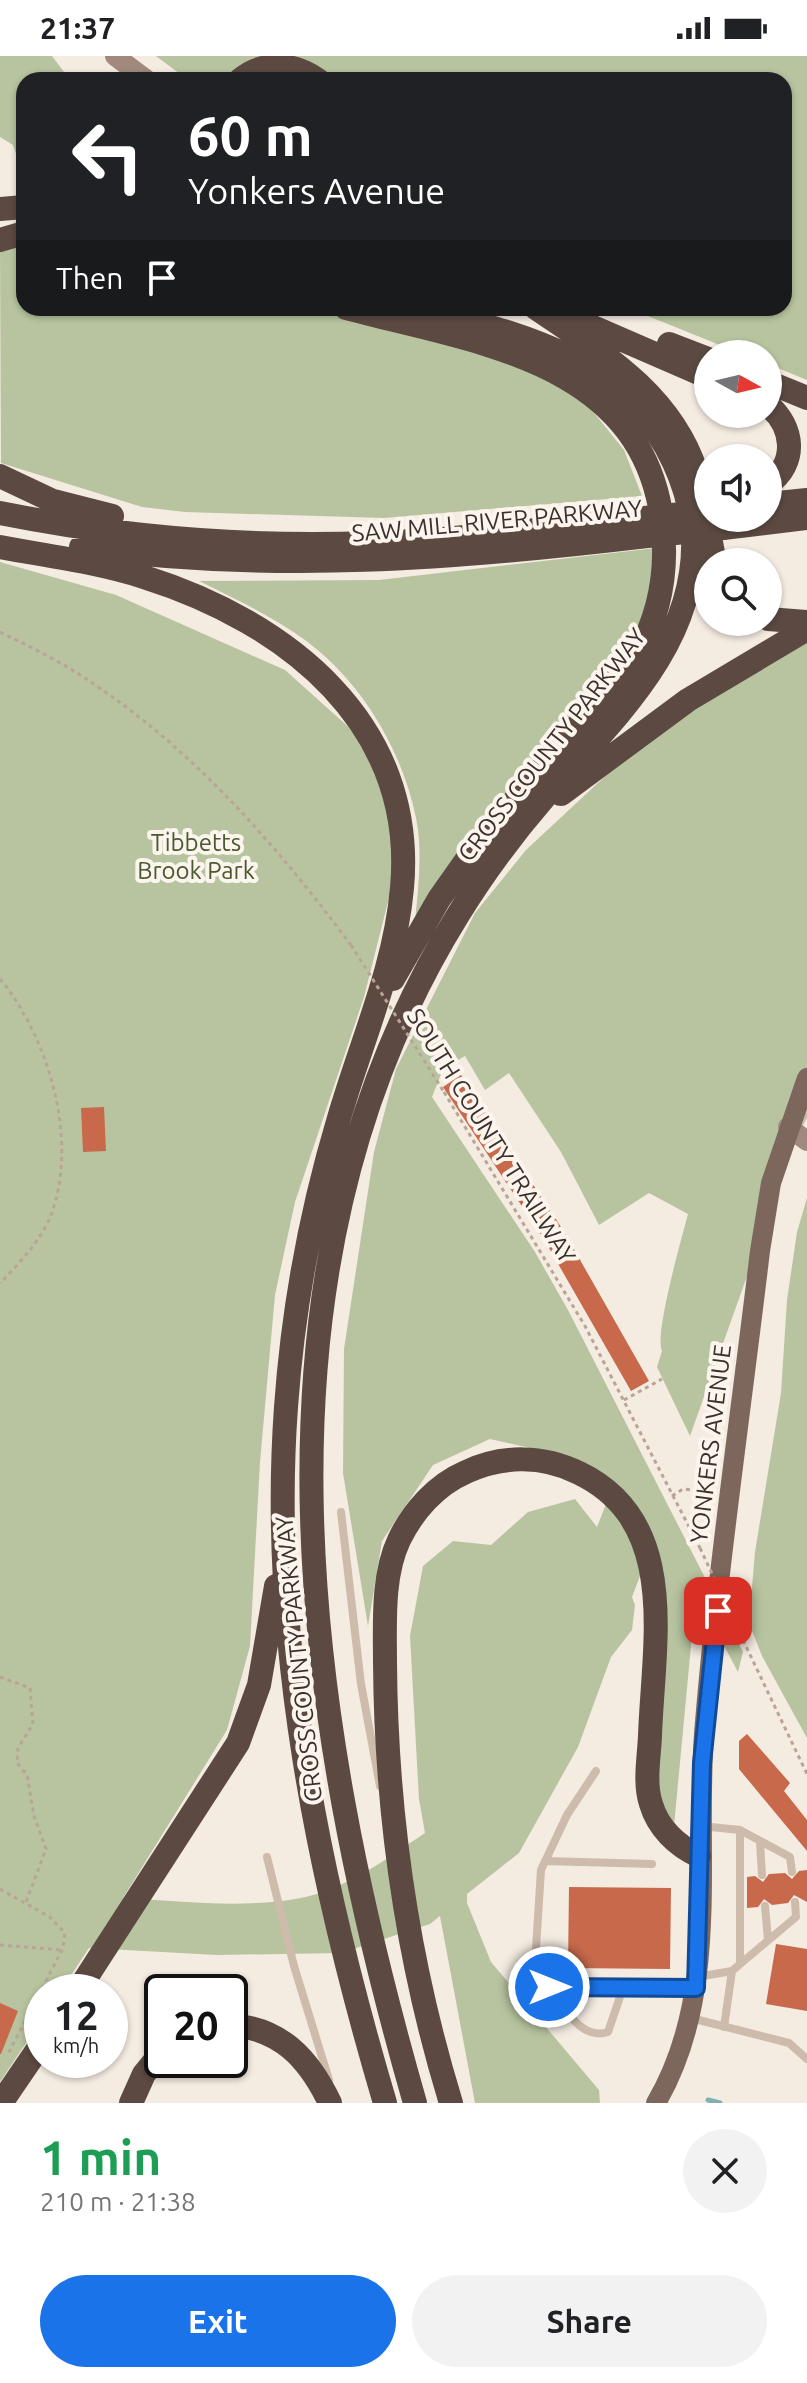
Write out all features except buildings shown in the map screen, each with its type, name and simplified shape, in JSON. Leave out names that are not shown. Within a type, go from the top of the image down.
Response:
[{"type":"highway","points":[[252,72],[274,65],[301,72]]},
{"type":"highway","points":[[358,1057],[394,978],[439,899],[482,839],[637,655],[659,606],[664,549],[657,491],[641,452],[616,416],[582,386],[528,359],[375,316]]},
{"type":"highway","name":"CROSS COUNTY PARKWAY","points":[[415,2103],[366,1919],[331,1730],[311,1540],[312,1405],[335,1242],[356,1151],[376,1090],[408,1008],[439,948],[471,894],[521,825],[630,700],[666,649],[679,620],[690,578],[691,518],[683,484],[662,440],[643,413],[608,378],[549,345],[449,316]]},
{"type":"highway","points":[[548,316],[617,363],[664,411],[696,471],[712,548]]},
{"type":"highway","points":[[569,316],[694,371]]},
{"type":"highway","points":[[609,316],[694,353]]},
{"type":"highway","points":[[782,387],[802,395]]},
{"type":"highway","points":[[782,421],[790,441],[782,468]]},
{"type":"highway","points":[[0,476],[35,494],[78,509],[192,527],[264,543]]},
{"type":"highway","points":[[782,503],[807,500]]},
{"type":"highway","name":"SAW MILL RIVER PARKWAY","points":[[0,513],[133,534],[264,543],[427,540],[646,527]]},
{"type":"highway","name":"SAW MILL RIVER PARKWAY","points":[[782,518],[807,518]]},
{"type":"highway","name":"SAW MILL RIVER PARKWAY","points":[[0,535],[130,554],[297,563],[423,560],[694,521]]},
{"type":"highway","points":[[0,547],[131,573],[228,612],[306,661],[336,690],[358,718],[377,749],[394,793],[403,862],[396,934],[358,1057]]},
{"type":"highway","points":[[782,620],[807,622]]},
{"type":"highway","points":[[521,825],[688,700],[807,629]]},
{"type":"highway","name":"CROSS COUNTY PARKWAY","points":[[358,1057],[330,1148],[299,1299],[286,1408],[284,1533],[293,1658],[315,1813],[340,1936],[385,2103]]},
{"type":"highway","points":[[451,2103],[421,1990],[396,1844],[385,1682],[386,1608],[392,1561],[408,1524],[445,1483],[477,1466],[521,1459],[548,1462],[590,1478],[623,1505],[641,1531],[655,1583],[650,1801],[671,1837],[699,1856]]},
{"type":"highway","points":[[89,1974],[218,1777],[247,1726],[262,1673],[284,1533]]},
{"type":"highway","points":[[248,2027],[283,2041],[312,2070],[332,2103]]},
{"type":"highway","points":[[1,2103],[24,2069]]},
{"type":"highway","points":[[132,2101],[144,2074]]},
{"type":"main road","name":"YONKERS AVENUE","points":[[656,2103],[681,2053],[691,2018],[696,1983],[704,1733],[758,1267],[771,1183],[807,1078]]},
{"type":"street","points":[[115,56],[136,72]]},
{"type":"street","points":[[788,1127],[807,1141]]},
{"type":"lane","points":[[341,1512],[371,1751],[396,1844]]},
{"type":"lane","points":[[596,1771],[567,1815],[541,1870],[535,1964],[579,2027],[601,2034],[608,2032],[623,1988]]},
{"type":"lane","points":[[700,1825],[740,1830],[790,1857],[792,1872]]},
{"type":"lane","points":[[740,1830],[740,1964]]},
{"type":"lane","points":[[760,1842],[762,1875]]},
{"type":"lane","points":[[267,1857],[332,2103]]},
{"type":"lane","points":[[545,1861],[652,1864]]},
{"type":"lane","points":[[549,1987],[623,1988],[696,1983],[732,1971],[796,1917],[795,1902]]},
{"type":"lane","points":[[765,1906],[768,1940]]},
{"type":"lane","points":[[724,2027],[732,1971]]},
{"type":"lane","points":[[691,2018],[789,2043],[807,2059]]},
{"type":"path","name":"SOUTH COUNTY TRAILWAY","points":[[0,632],[62,663],[104,690],[196,768],[300,877],[351,945],[565,1291],[700,1548],[807,1774]]},
{"type":"path","points":[[0,979],[31,1025],[47,1057],[56,1096],[59,1153],[57,1189],[51,1216],[30,1248],[0,1283]]},
{"type":"path","points":[[624,1400],[662,1379]]},
{"type":"path","points":[[672,1496],[683,1489],[701,1491],[698,1515]]},
{"type":"path","points":[[0,1677],[30,1688],[33,1724],[18,1748],[17,1763],[27,1775],[34,1816],[46,1849],[26,1902]]},
{"type":"path","points":[[0,1889],[26,1902],[65,1933],[62,1950],[0,2067]]},
{"type":"path","points":[[0,1945],[62,1950]]},
{"type":"green space","points":[[0,56],[52,56],[64,72],[16,72],[16,154],[13,145],[0,137]]},
{"type":"green space","points":[[156,56],[807,56],[807,380],[782,370],[782,340],[707,340],[648,316],[792,316],[792,72],[177,72]]},
{"type":"green space","points":[[16,245],[16,316],[340,316],[515,361],[587,404],[624,450],[642,496],[384,518],[185,512],[142,507],[1,463],[0,248]]},
{"type":"green space","points":[[656,548],[658,573],[630,655],[476,828],[415,922],[420,857],[416,818],[401,767],[377,719],[344,676],[305,640],[199,581],[379,580]]},
{"type":"green space","name":"Tibbetts Brook Park","points":[[0,562],[116,595],[285,670],[372,748],[394,837],[392,886],[364,997],[295,1202],[275,1295],[260,1462],[250,1646],[227,1730],[123,1898],[234,1904],[301,1898],[350,1880],[425,1833],[419,1799],[410,1636],[423,1566],[453,1541],[491,1545],[528,1512],[575,1499],[597,1527],[613,1486],[573,1458],[490,1439],[433,1465],[382,1541],[368,1626],[343,1473],[344,1349],[374,1152],[396,1069],[475,913],[526,850],[615,767],[725,684],[807,640],[807,1118],[797,1136],[690,1436],[657,1367],[662,1351],[665,1307],[688,1214],[649,1193],[599,1225],[561,1152],[509,1073],[485,1090],[465,1056],[443,1069],[432,1097],[535,1252],[568,1310],[743,1652],[738,1672],[696,1593],[674,1826],[659,1810],[651,1547],[632,1597],[635,1605],[632,1630],[611,1657],[578,1747],[519,1853],[467,1894],[467,1903],[491,1962],[599,2090],[600,2103],[475,2103],[440,1916],[430,1924],[341,1953],[217,1955],[89,1948],[72,1974],[24,1974],[24,2046],[0,2082]]},
{"type":"green space","points":[[807,1198],[807,1738],[762,1656],[749,1623],[755,1552],[781,1393],[787,1300],[797,1232]]},
{"type":"waterway","points":[[708,2100],[720,2103]]},
{"type":"route","points":[[549,1987],[696,1988],[702,1763],[718,1611]]}]
